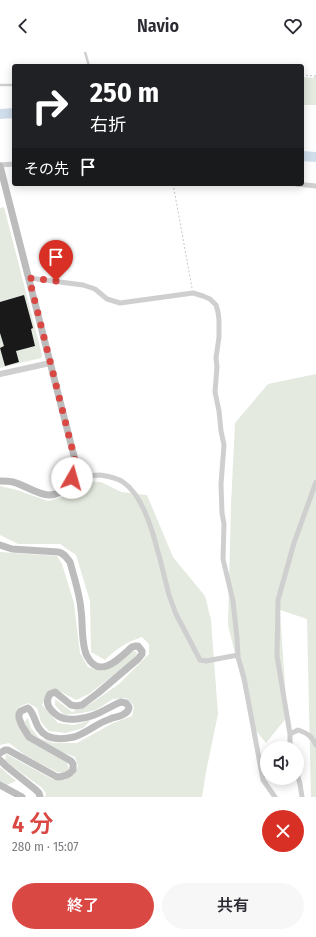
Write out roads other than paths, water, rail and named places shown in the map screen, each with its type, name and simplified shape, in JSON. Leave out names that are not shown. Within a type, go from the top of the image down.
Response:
[{"type":"main road","points":[[0,166],[76,465],[75,472],[68,485],[55,494],[42,494],[13,482],[0,481]]},
{"type":"main road","points":[[0,545],[12,549],[58,552],[66,556],[70,562],[81,609],[86,655],[94,665],[99,667],[110,665],[132,647],[138,646],[142,651],[142,654],[138,659],[82,705],[71,705],[55,692],[50,694],[47,699],[50,709],[60,717],[67,720],[88,718],[121,702],[126,703],[129,707],[128,711],[124,714],[109,719],[86,732],[62,739],[54,738],[42,733],[28,708],[21,711],[19,714],[22,726],[29,737],[71,761],[73,764],[73,770],[71,772],[62,777],[57,777],[8,750],[0,753]]},
{"type":"main road","points":[[0,760],[36,790],[40,797]]},
{"type":"main road","points":[[0,784],[22,797]]},
{"type":"street","points":[[0,166],[12,164]]},
{"type":"street","points":[[304,185],[316,186]]},
{"type":"street","points":[[29,278],[83,285],[95,290],[107,299],[120,303],[193,293],[210,299],[216,305],[219,320],[219,337],[216,358],[217,367],[215,392],[224,445],[221,484],[224,524],[223,555],[233,601],[238,655],[244,678],[263,780],[275,797]]},
{"type":"street","points":[[0,374],[50,363]]},
{"type":"street","points":[[72,478],[99,475],[116,478],[129,487],[143,507],[176,614],[200,660],[206,661],[238,655]]},
{"type":"street","points":[[290,741],[278,656],[278,600],[294,543],[316,482]]},
{"type":"street","points":[[290,734],[298,730],[307,733],[316,745]]},
{"type":"street","points":[[300,785],[302,797]]},
{"type":"lane","points":[[85,52],[88,64]]},
{"type":"lane","points":[[0,85],[12,86]]},
{"type":"waterway","points":[[0,114],[12,113]]},
{"type":"waterway","points":[[304,156],[316,157]]}]
